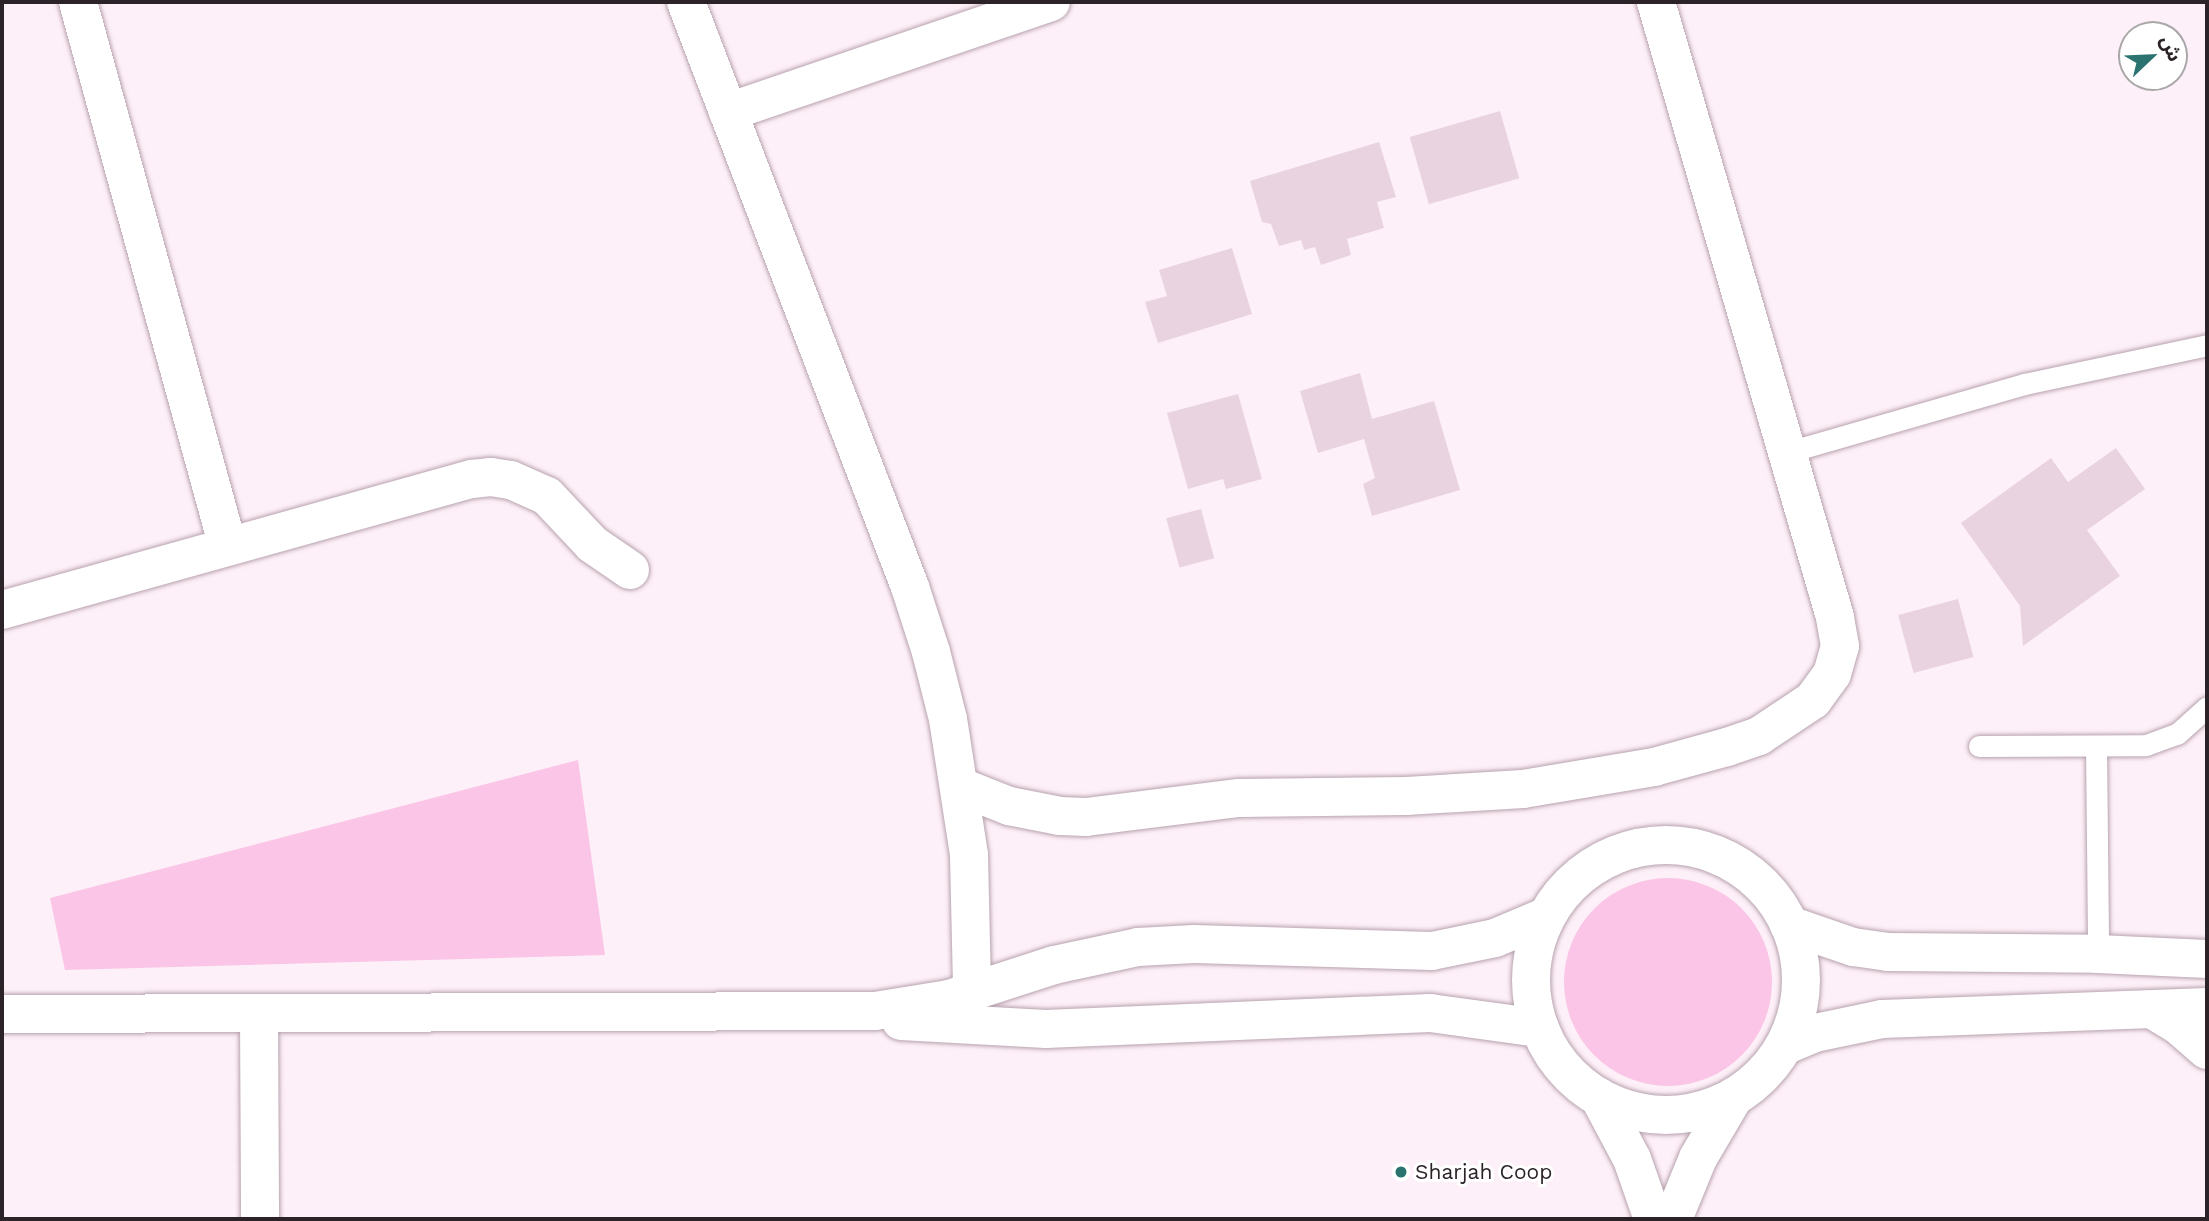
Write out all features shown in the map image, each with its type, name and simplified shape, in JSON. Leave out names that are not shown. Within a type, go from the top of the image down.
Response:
[{"type":"street","points":[[78,2],[228,547]]},
{"type":"street","points":[[686,2],[910,587],[948,719],[961,786],[969,855],[972,992]]},
{"type":"street","points":[[728,112],[1051,2]]},
{"type":"street","points":[[961,786],[1009,806],[1060,816],[1112,816],[1239,798],[1406,796],[1545,786],[1654,767],[1759,736],[1813,700],[1832,674],[1840,646],[1835,617],[1785,453],[1656,2]]},
{"type":"street","points":[[2,610],[472,479],[491,477],[511,480],[547,496],[592,544],[630,570]]},
{"type":"street","points":[[1671,845],[1700,849],[1728,860],[1754,877],[1774,899],[1790,925],[1801,974],[1800,999],[1784,1046],[1771,1066],[1734,1097],[1709,1109],[1671,1115],[1625,1109],[1599,1097],[1574,1078],[1554,1056],[1540,1028],[1534,1006],[1532,972],[1538,938],[1547,916],[1563,892],[1586,871],[1603,861],[1640,847],[1671,845]]},
{"type":"street","points":[[2,1014],[836,1013],[914,1005],[972,992],[1054,965],[1138,947],[1194,944],[1432,951],[1495,938],[1547,916]]},
{"type":"street","points":[[1790,925],[1853,947],[1886,952],[2098,954],[2207,960]]},
{"type":"street","points":[[2143,956],[2170,944],[2207,943]]},
{"type":"street","points":[[1784,1046],[1815,1033],[1882,1019],[2207,1007]]},
{"type":"street","points":[[2153,1010],[2178,1025],[2207,1050]]},
{"type":"street","points":[[836,1013],[905,1022],[1046,1029],[1430,1013],[1540,1028]]},
{"type":"street","points":[[259,1014],[260,1219]]},
{"type":"street","points":[[1599,1097],[1632,1159],[1653,1219]]},
{"type":"street","points":[[1673,1219],[1698,1158],[1734,1097]]},
{"type":"lane","points":[[1785,453],[2024,384],[2207,345]]},
{"type":"lane","points":[[1979,746],[2138,746],[2162,741],[2191,724],[2207,706]]},
{"type":"lane","points":[[2096,746],[2098,954]]},
{"type":"shaded area","points":[[578,760],[605,955],[65,970],[50,898]]},
{"type":"shaded area","points":[[1668,878],[1708,886],[1741,909],[1764,942],[1772,982],[1764,1022],[1741,1055],[1708,1078],[1668,1086],[1628,1078],[1595,1055],[1572,1022],[1564,982],[1572,942],[1595,909],[1628,886]]},
{"type":"building","points":[[1500,111],[1519,178],[1429,204],[1410,137]]},
{"type":"building","points":[[1379,142],[1396,197],[1377,202],[1384,228],[1347,239],[1351,255],[1321,265],[1315,247],[1304,250],[1301,240],[1279,246],[1271,224],[1262,222],[1250,181]]},
{"type":"building","points":[[1232,248],[1252,314],[1158,343],[1145,302],[1167,296],[1159,270]]},
{"type":"building","points":[[1360,373],[1372,419],[1434,401],[1460,490],[1372,516],[1363,484],[1375,478],[1364,439],[1318,453],[1300,391]]},
{"type":"building","points":[[1238,394],[1262,479],[1226,489],[1223,479],[1188,489],[1167,413]]},
{"type":"building","points":[[2116,448],[2145,489],[2087,530],[2120,576],[2023,646],[2020,606],[1961,523],[2051,458],[2068,482]]},
{"type":"building","points":[[1201,509],[1214,558],[1179,568],[1166,518]]},
{"type":"building","points":[[1958,599],[1974,657],[1914,673],[1898,615]]},
{"type":"place","name":"Sharjah Coop","points":[[1401,1172]]}]
